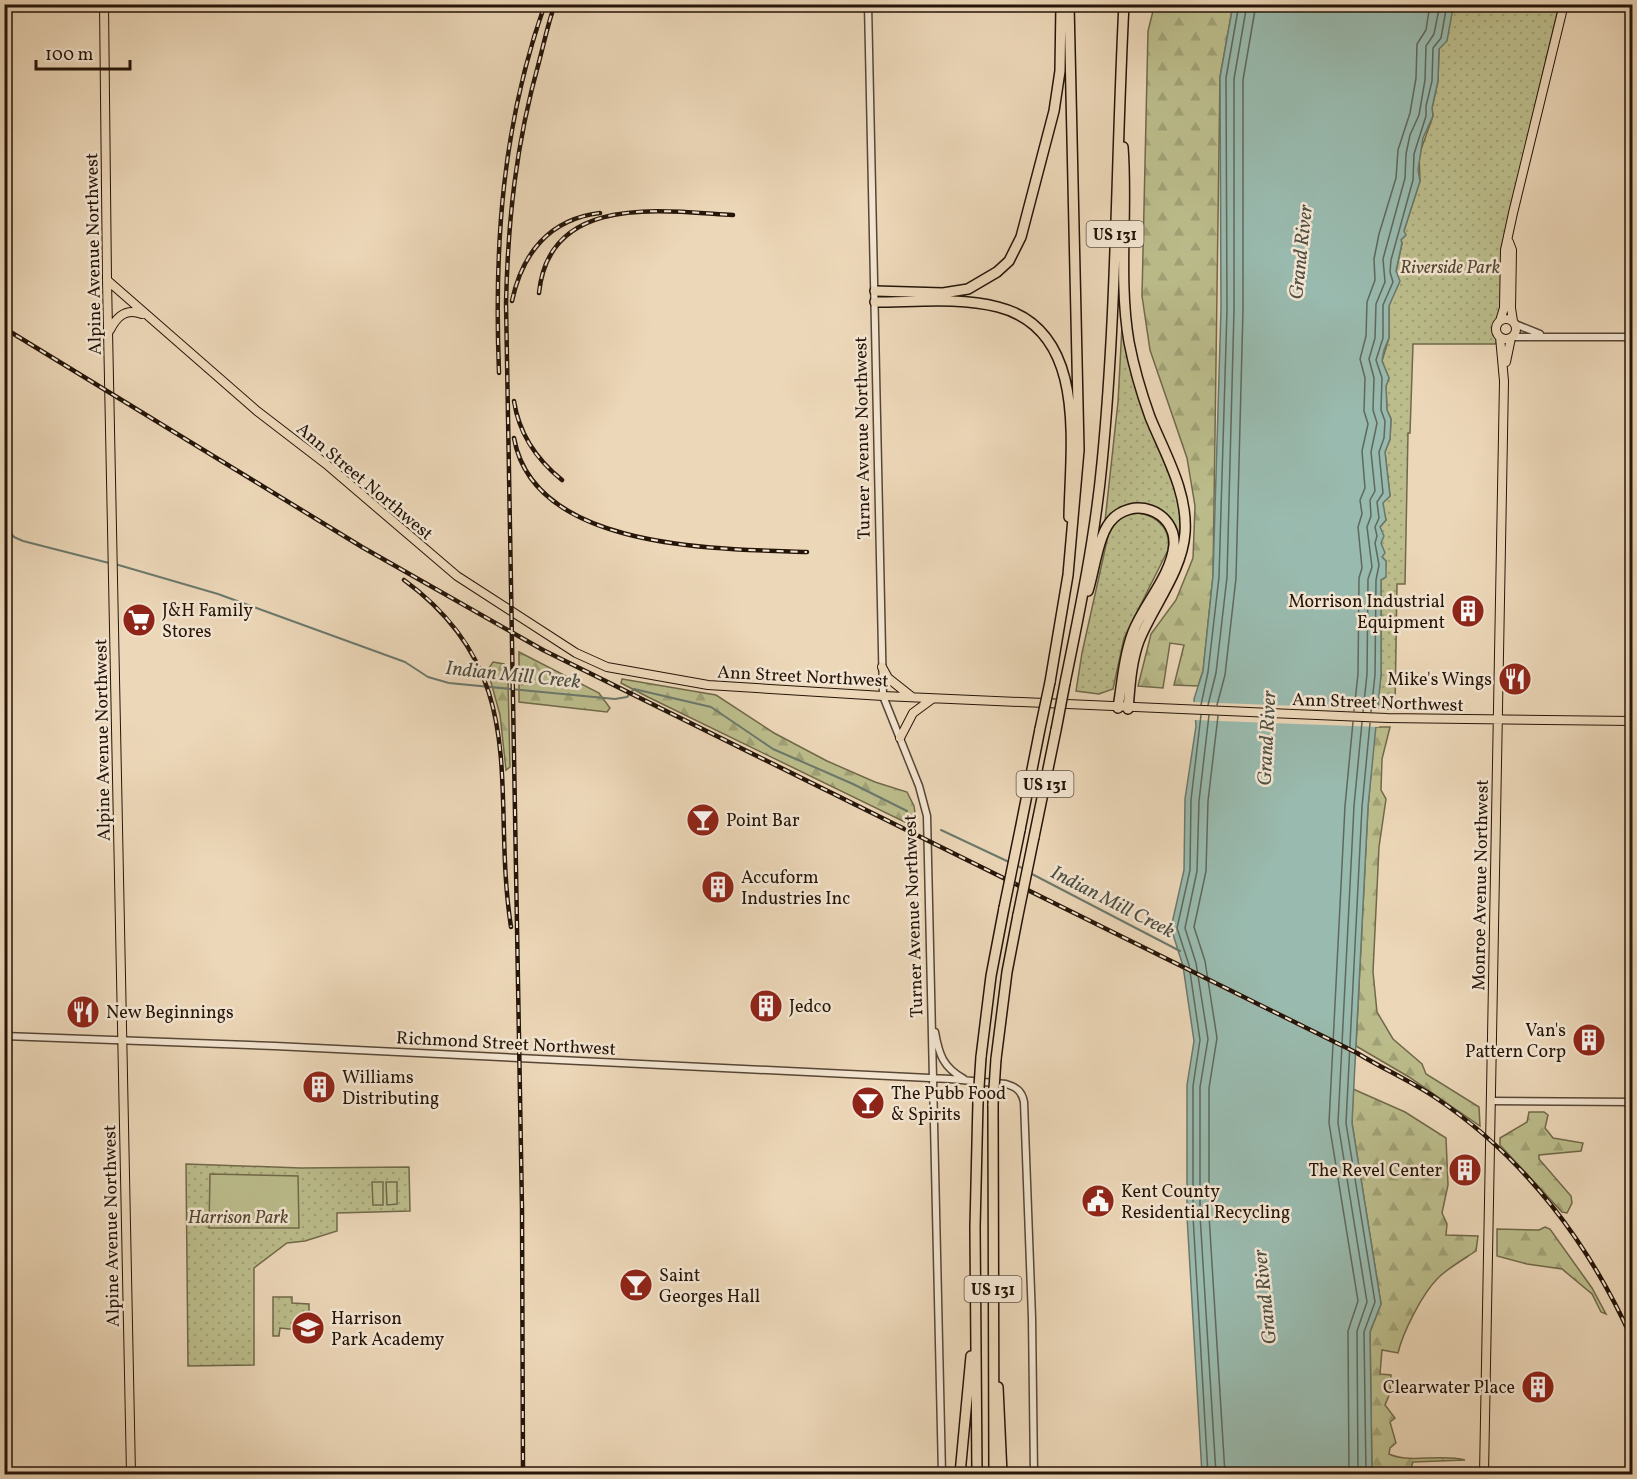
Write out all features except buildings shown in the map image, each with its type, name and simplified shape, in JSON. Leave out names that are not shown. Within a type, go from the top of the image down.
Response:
[{"type":"highway","points":[[875,291],[943,293],[968,289],[990,278],[1009,261],[1021,237],[1054,111],[1060,71],[1061,4]]},
{"type":"highway","name":"US 131","points":[[977,1474],[976,1297],[978,1102],[981,1057],[991,976],[1050,682],[1068,575],[1077,494],[1079,428],[1069,4]]},
{"type":"highway","name":"US 131","points":[[994,1474],[993,1104],[996,1059],[1006,981],[1018,915],[1096,517],[1108,390],[1124,4]]},
{"type":"highway","points":[[1119,99],[1125,187],[1125,285],[1129,340],[1140,389],[1182,500],[1185,524],[1184,543],[1177,566],[1135,654],[1123,708]]},
{"type":"highway","points":[[875,302],[958,303],[1000,307],[1027,320],[1047,337],[1062,363],[1069,392],[1068,575]]},
{"type":"highway","points":[[1074,637],[1108,524],[1128,509],[1145,508],[1158,513],[1171,528],[1174,545],[1166,568],[1133,631],[1126,652],[1123,708]]},
{"type":"highway","points":[[960,1474],[976,1297]]},
{"type":"highway","points":[[993,1357],[1000,1401],[1002,1474]]},
{"type":"main road","name":"Alpine Avenue Northwest","points":[[104,4],[107,280],[131,1474]]},
{"type":"main road","points":[[1507,298],[1496,329],[1500,337],[1512,338],[1516,332],[1507,298],[1505,250],[1509,242],[1513,213],[1564,4]]},
{"type":"main road","name":"Ann Street Northwest","points":[[107,280],[257,411],[326,464],[437,561],[576,653],[613,668],[708,686],[932,699],[1387,718],[1632,722]]},
{"type":"main road","points":[[109,331],[117,318],[126,312],[137,312],[149,317]]},
{"type":"main road","points":[[1500,321],[1505,319],[1514,323]]},
{"type":"main road","name":"Monroe Avenue Northwest","points":[[1484,1474],[1504,369],[1500,337]]},
{"type":"main road","name":"Monroe Avenue Northwest","points":[[1504,369],[1512,338]]},
{"type":"main road","points":[[882,667],[888,678],[912,697]]},
{"type":"main road","points":[[900,738],[912,714],[932,699]]},
{"type":"street","name":"Turner Avenue Northwest","points":[[868,4],[883,696],[919,786],[927,816],[942,1474]]},
{"type":"street","points":[[1514,323],[1546,336]]},
{"type":"street","points":[[1512,338],[1632,337]]},
{"type":"street","points":[[931,1011],[942,1061],[950,1071],[966,1080]]},
{"type":"street","name":"Richmond Street Northwest","points":[[4,1036],[285,1046],[1006,1083],[1019,1090],[1024,1102],[1034,1474]]},
{"type":"street","points":[[1491,1101],[1630,1102]]},
{"type":"green space","points":[[1172,5],[1233,5],[1220,77],[1213,576],[1203,671],[1198,686],[1174,685],[1184,645],[1170,643],[1163,688],[1138,686],[1151,634],[1176,600],[1193,558],[1195,506],[1187,458],[1150,350],[1142,296],[1148,31],[1153,11],[1164,10]]},
{"type":"green space","name":"Riverside Park","points":[[1453,5],[1559,5],[1503,242],[1501,309],[1494,327],[1498,341],[1495,344],[1413,344],[1410,433],[1408,433],[1405,584],[1397,584],[1395,709],[1377,709],[1381,675],[1381,580],[1385,575],[1386,561],[1382,557],[1380,527],[1386,520],[1382,503],[1390,496],[1385,452],[1390,439],[1391,419],[1387,410],[1386,386],[1389,378],[1382,361],[1389,338],[1389,306],[1401,240],[1420,181],[1419,155],[1433,116],[1432,108],[1438,81],[1439,49]]},
{"type":"green space","points":[[1122,326],[1143,407],[1175,488],[1181,514],[1178,550],[1175,529],[1170,520],[1155,507],[1134,504],[1123,507],[1105,521],[1118,402]]},
{"type":"green space","points":[[1138,513],[1152,517],[1162,525],[1167,536],[1168,550],[1124,638],[1113,689],[1099,694],[1076,691],[1082,653],[1108,536],[1113,526],[1120,520]]},
{"type":"green space","points":[[519,652],[599,693],[610,708],[607,712],[519,702]]},
{"type":"green space","points":[[493,662],[504,664],[508,681],[510,767],[506,770],[500,715],[489,675],[489,668]]},
{"type":"green space","points":[[622,679],[716,695],[774,733],[827,761],[875,782],[907,792],[914,806],[917,828],[648,697],[621,683]]},
{"type":"green space","points":[[1375,727],[1390,727],[1382,759],[1381,790],[1386,799],[1379,847],[1373,972],[1377,1012],[1393,1039],[1422,1064],[1426,1074],[1479,1107],[1480,1126],[1409,1077],[1356,1046],[1368,807]]},
{"type":"green space","points":[[1353,1089],[1405,1112],[1446,1138],[1448,1185],[1442,1213],[1447,1224],[1446,1235],[1478,1236],[1476,1251],[1451,1267],[1432,1285],[1409,1324],[1398,1353],[1382,1350],[1380,1374],[1391,1375],[1390,1393],[1385,1405],[1395,1418],[1390,1422],[1396,1443],[1390,1448],[1389,1454],[1407,1458],[1465,1460],[1413,1462],[1409,1474],[1372,1474],[1370,1332],[1381,1304],[1352,1123]]},
{"type":"green space","points":[[1529,1112],[1544,1112],[1548,1115],[1545,1128],[1553,1138],[1583,1143],[1581,1151],[1539,1155],[1539,1159],[1571,1196],[1572,1203],[1567,1213],[1562,1212],[1500,1145],[1500,1138],[1527,1122]]},
{"type":"green space","name":"Harrison Park","points":[[186,1164],[301,1168],[409,1167],[410,1211],[337,1213],[337,1231],[305,1241],[287,1243],[254,1268],[254,1365],[188,1366]]},
{"type":"green space","points":[[210,1174],[298,1176],[299,1228],[209,1228]]},
{"type":"green space","points":[[372,1182],[383,1182],[383,1205],[373,1205]]},
{"type":"green space","points":[[386,1182],[397,1182],[397,1204],[387,1205]]},
{"type":"green space","points":[[1545,1227],[1550,1229],[1592,1288],[1606,1314],[1601,1312],[1592,1294],[1562,1269],[1527,1264],[1497,1256],[1497,1229],[1539,1230]]},
{"type":"green space","points":[[273,1297],[292,1297],[292,1303],[309,1304],[309,1331],[280,1328],[279,1336],[273,1336]]},
{"type":"water","name":"Grand River","points":[[1233,5],[1453,5],[1447,41],[1439,49],[1438,81],[1432,108],[1433,116],[1423,138],[1418,170],[1420,181],[1404,231],[1406,235],[1401,240],[1396,271],[1400,281],[1389,306],[1389,338],[1382,361],[1389,378],[1386,386],[1387,410],[1391,419],[1390,439],[1385,452],[1390,496],[1383,503],[1386,520],[1380,527],[1384,536],[1381,543],[1385,553],[1382,557],[1386,561],[1386,577],[1381,580],[1381,675],[1368,807],[1352,1123],[1381,1304],[1370,1332],[1372,1474],[1202,1474],[1187,1216],[1187,1085],[1194,1041],[1183,966],[1171,928],[1184,870],[1185,799],[1196,726],[1194,699],[1203,671],[1213,576],[1221,309],[1220,77]]},
{"type":"pier","points":[[1193,702],[1380,709],[1379,727],[1193,720]]},
{"type":"pier","points":[[1179,963],[1357,1051],[1356,1055],[1180,968]]},
{"type":"waterway","name":"Indian Mill Creek","points":[[4,525],[14,537],[23,541],[109,563]]},
{"type":"waterway","name":"Indian Mill Creek","points":[[115,564],[218,594],[405,662],[428,677],[449,683],[615,699],[627,697],[634,689],[711,707],[773,749],[853,784],[907,811]]},
{"type":"waterway","name":"Indian Mill Creek","points":[[941,830],[1009,862]]},
{"type":"waterway","name":"Indian Mill Creek","points":[[1015,864],[1025,870]]},
{"type":"waterway","name":"Indian Mill Creek","points":[[1030,873],[1180,951]]},
{"type":"railway","points":[[499,373],[498,279],[504,186],[519,95],[530,49],[545,4]]},
{"type":"railway","points":[[523,1474],[522,1209],[506,303],[511,211],[519,152],[531,92],[555,4]]},
{"type":"railway","points":[[539,293],[547,261],[564,238],[586,223],[613,215],[643,212],[674,211],[733,215]]},
{"type":"railway","points":[[512,301],[523,268],[541,242],[552,231],[566,223],[600,213]]},
{"type":"railway","points":[[4,328],[362,547],[543,650],[1357,1053],[1436,1098],[1498,1147],[1551,1205],[1596,1269],[1632,1339]]},
{"type":"railway","points":[[514,401],[516,413],[530,445],[544,463],[562,480]]},
{"type":"railway","points":[[514,438],[529,475],[556,503],[593,523],[635,536],[681,544],[727,549],[807,552]]},
{"type":"railway","points":[[404,580],[445,617],[473,656],[490,696],[499,738],[506,877],[511,927]]},
{"type":"place","name":"Morrison Industrial Equipment","points":[[1468,611]]},
{"type":"place","name":"J&H Family Stores","points":[[139,620]]},
{"type":"place","name":"Mike's Wings","points":[[1515,679]]},
{"type":"place","name":"Point Bar","points":[[703,820]]},
{"type":"place","name":"Accuform Industries Inc","points":[[718,887]]},
{"type":"place","name":"Jedco","points":[[766,1006]]},
{"type":"place","name":"New Beginnings","points":[[83,1012]]},
{"type":"place","name":"Van's Pattern Corp","points":[[1589,1040]]},
{"type":"place","name":"Williams Distributing","points":[[319,1087]]},
{"type":"place","name":"The Pubb Food & Spirits","points":[[868,1103]]},
{"type":"place","name":"The Revel Center","points":[[1465,1170]]},
{"type":"place","name":"Kent County Residential Recycling","points":[[1098,1201]]},
{"type":"place","name":"Saint Georges Hall","points":[[636,1285]]},
{"type":"place","name":"Harrison Park Academy","points":[[308,1328]]},
{"type":"place","name":"Clearwater Place","points":[[1538,1387]]}]
